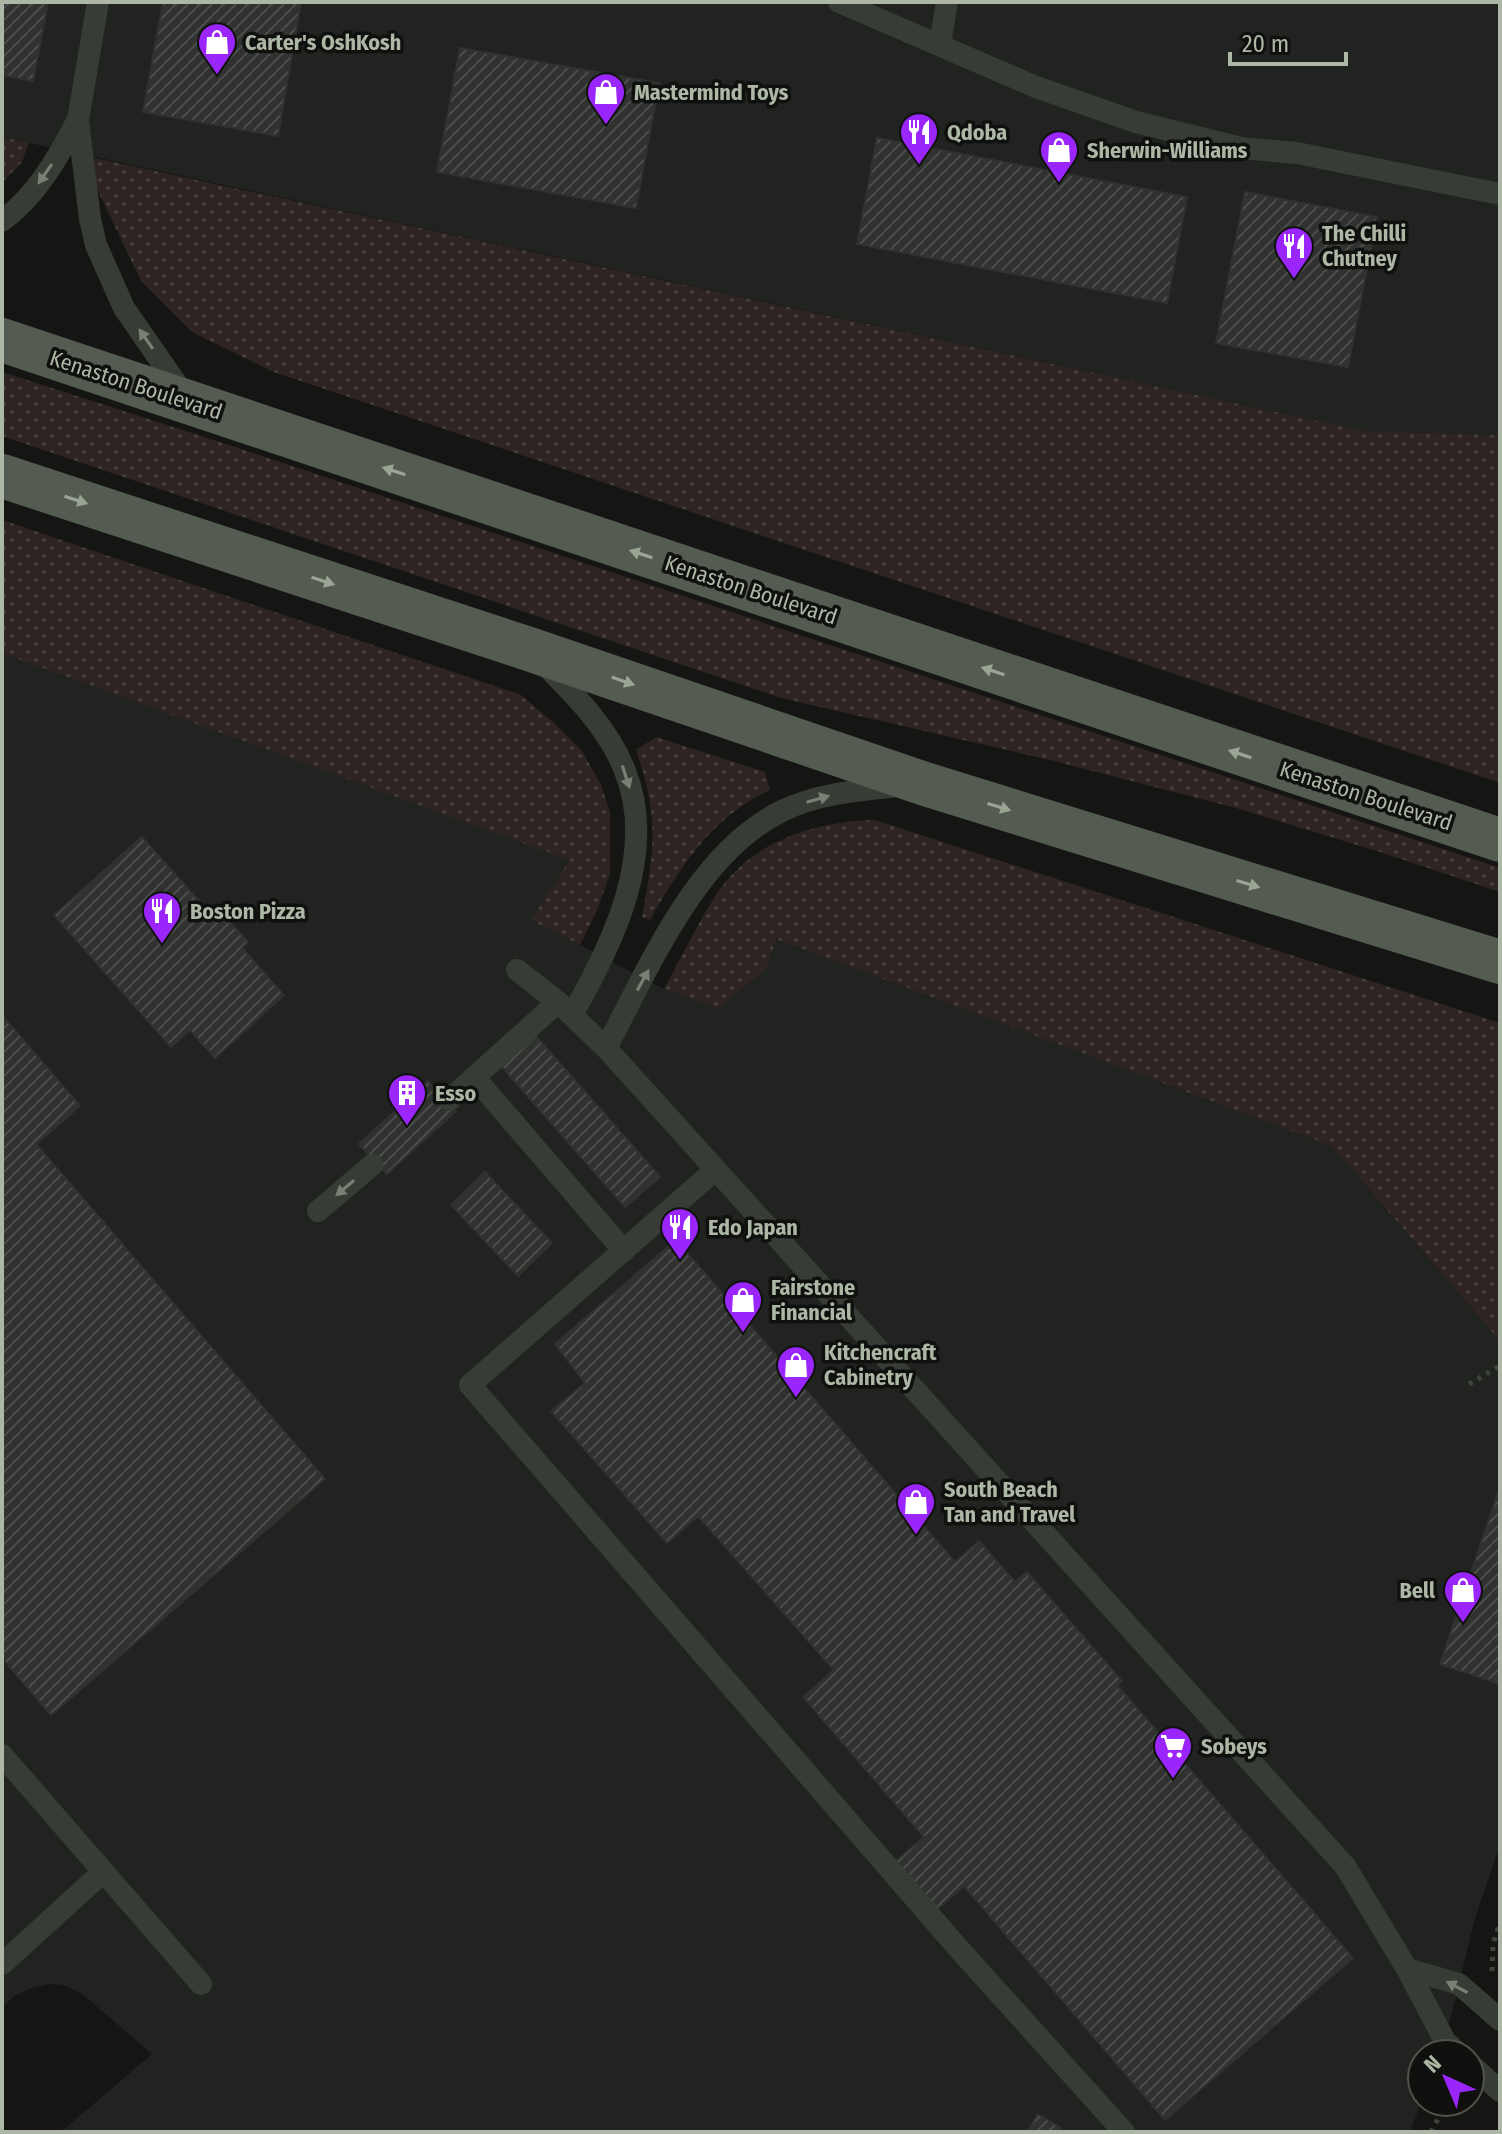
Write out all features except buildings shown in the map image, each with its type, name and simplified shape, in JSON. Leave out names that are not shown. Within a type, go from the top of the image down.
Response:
[{"type":"main road","name":"Kenaston Boulevard","points":[[2,340],[1500,840]]},
{"type":"main road","points":[[2,476],[529,649],[925,784],[1500,962]]},
{"type":"lane","points":[[98,2],[78,120],[96,245],[124,308],[191,403]]},
{"type":"lane","points":[[839,2],[1036,87],[1136,122],[1241,148],[1297,153],[1500,194]]},
{"type":"lane","points":[[940,44],[947,2]]},
{"type":"lane","points":[[2,221],[45,176],[78,120]]},
{"type":"lane","points":[[449,1100],[474,1077],[565,1008],[602,963],[624,905],[634,851],[635,824],[626,772],[596,721],[529,649]]},
{"type":"lane","points":[[606,1048],[690,899],[722,857],[750,830],[782,811],[819,797],[864,789],[925,784]]},
{"type":"lane","points":[[517,970],[565,1008],[606,1048],[1345,1866],[1407,1969],[1443,2038]]},
{"type":"lane","points":[[474,1077],[624,1251]]},
{"type":"lane","points":[[318,1211],[372,1165]]},
{"type":"lane","points":[[714,1171],[470,1385],[959,1949],[1124,2132]]},
{"type":"lane","points":[[2,1755],[201,1984]]},
{"type":"lane","points":[[2,1964],[103,1872]]},
{"type":"lane","points":[[1407,1969],[1459,1984],[1500,2020]]},
{"type":"path","points":[[1469,1384],[1500,1366]]},
{"type":"shaded area","points":[[2,2],[1500,2],[1500,435],[1364,431],[2,137]]},
{"type":"shaded area","points":[[2,137],[29,143],[22,162],[2,183]]},
{"type":"shaded area","points":[[81,155],[1364,431],[1500,435],[1500,783],[271,371],[192,332],[141,281]]},
{"type":"shaded area","points":[[2,372],[1500,868],[1500,892],[1236,808],[1050,760],[781,698],[2,436]]},
{"type":"shaded area","points":[[2,520],[521,695],[582,751],[601,785],[610,812],[610,874],[580,945],[531,920],[570,860],[2,653]]},
{"type":"shaded area","points":[[2,653],[571,860],[532,920],[664,989],[719,1008],[766,969],[776,939],[1332,1146],[1500,1341],[1500,1845],[1475,1918],[1446,2038],[1406,2038],[1406,2118],[1415,2118],[1410,2132],[61,2132],[152,2054],[81,1993],[63,1985],[32,1988],[16,1995],[2,2007]]},
{"type":"shaded area","points":[[656,737],[765,772],[770,790],[731,814],[700,845],[673,881],[650,920],[642,917],[652,852],[651,814],[636,750]]},
{"type":"shaded area","points":[[875,820],[1500,1023],[1500,1341],[1332,1146],[776,939],[766,969],[719,1008],[664,989],[718,892],[749,859],[788,837],[809,830],[830,824]]},
{"type":"place","name":"Carter's OshKosh","points":[[217,76]]},
{"type":"place","name":"Mastermind Toys","points":[[606,126]]},
{"type":"place","name":"Qdoba","points":[[919,166]]},
{"type":"place","name":"Sherwin-Williams","points":[[1059,184]]},
{"type":"place","name":"The Chilli Chutney","points":[[1294,280]]},
{"type":"place","name":"Boston Pizza","points":[[162,945]]},
{"type":"place","name":"Esso","points":[[407,1127]]},
{"type":"place","name":"Edo Japan","points":[[680,1261]]},
{"type":"place","name":"Fairstone Financial","points":[[743,1334]]},
{"type":"place","name":"Kitchencraft Cabinetry","points":[[796,1399]]},
{"type":"place","name":"South Beach Tan and Travel","points":[[916,1536]]},
{"type":"place","name":"Bell","points":[[1463,1624]]},
{"type":"place","name":"Sobeys","points":[[1173,1780]]}]
